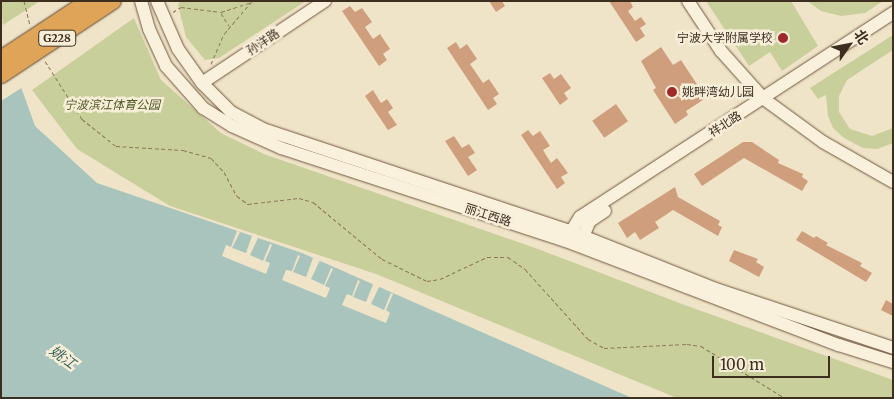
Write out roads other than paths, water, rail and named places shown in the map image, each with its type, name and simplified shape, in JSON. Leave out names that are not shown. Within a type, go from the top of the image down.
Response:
[{"type":"highway","name":"G228","points":[[1,58],[89,1]]},
{"type":"highway","name":"G228","points":[[1,75],[113,1]]},
{"type":"main road","name":"丽江西路","points":[[141,1],[149,29],[166,66],[203,108],[232,126],[282,148],[568,236]]},
{"type":"main road","name":"丽江西路","points":[[158,1],[163,18],[178,50],[202,83],[231,112],[263,129],[568,236],[838,345],[893,362]]},
{"type":"main road","name":"孙洋路","points":[[202,83],[324,1]]},
{"type":"main road","points":[[688,1],[721,51],[767,101],[823,142],[893,182]]},
{"type":"main road","name":"祥北路","points":[[581,241],[590,221],[893,14]]},
{"type":"main road","name":"祥北路","points":[[568,236],[580,217],[893,20]]},
{"type":"main road","name":"丽江西路","points":[[581,241],[716,289],[893,348]]},
{"type":"water","name":"姚江","points":[[1,31],[35,126],[97,183],[302,253],[632,398],[1,398]]},
{"type":"place","name":"宁波大学附属学校","points":[[783,38]]},
{"type":"place","name":"姚畔湾幼儿园","points":[[672,92]]},
{"type":"park label","name":"宁波滨江体育公园","points":[[112,105]]}]
